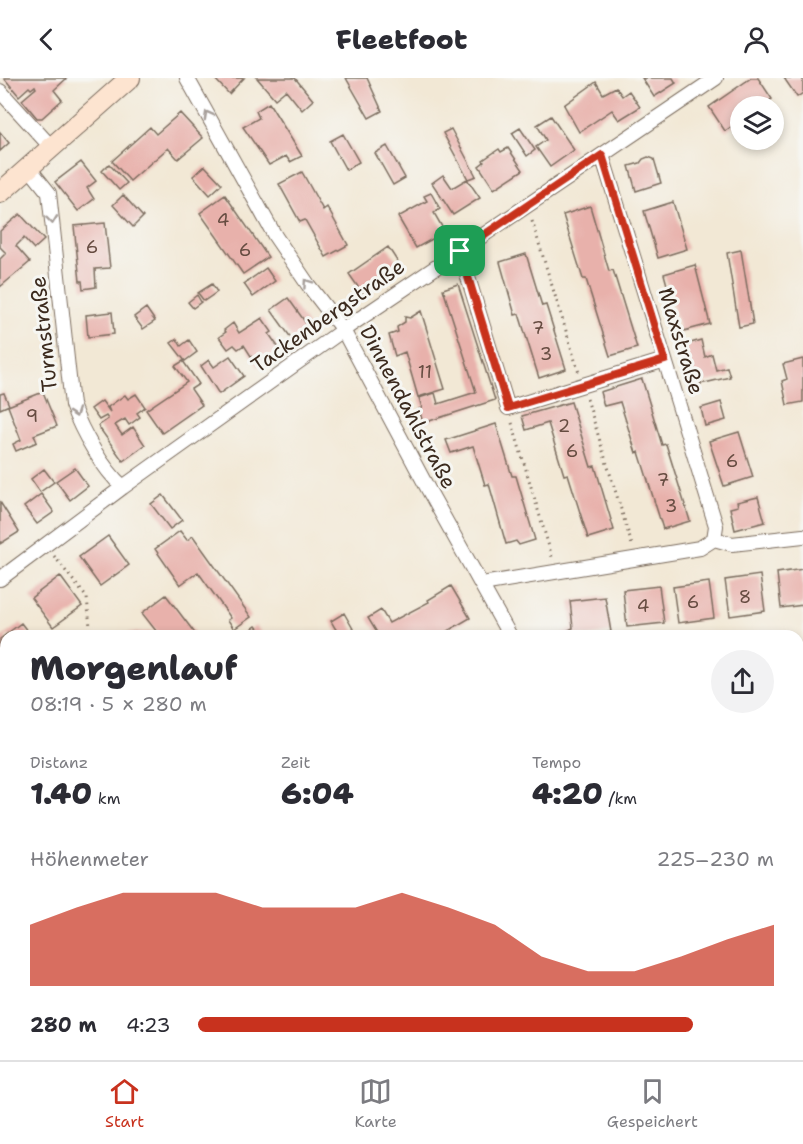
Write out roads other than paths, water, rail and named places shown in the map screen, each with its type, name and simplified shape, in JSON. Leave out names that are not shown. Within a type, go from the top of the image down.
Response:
[{"type":"main road","points":[[0,194],[130,78]]},
{"type":"street","name":"Dinnendahlstraße","points":[[187,78],[275,236],[343,330],[416,468],[507,630]]},
{"type":"street","name":"Tackenbergstraße","points":[[0,579],[123,487],[343,330],[716,78]]},
{"type":"street","points":[[0,91],[52,148]]},
{"type":"street","name":"Maxstraße","points":[[602,155],[716,526],[714,539]]},
{"type":"street","name":"Turmstraße","points":[[29,168],[49,193],[72,405],[79,422],[112,477],[123,487]]},
{"type":"street","points":[[460,251],[508,408],[665,360]]},
{"type":"street","points":[[482,584],[700,548],[714,539],[732,544],[803,536]]}]
